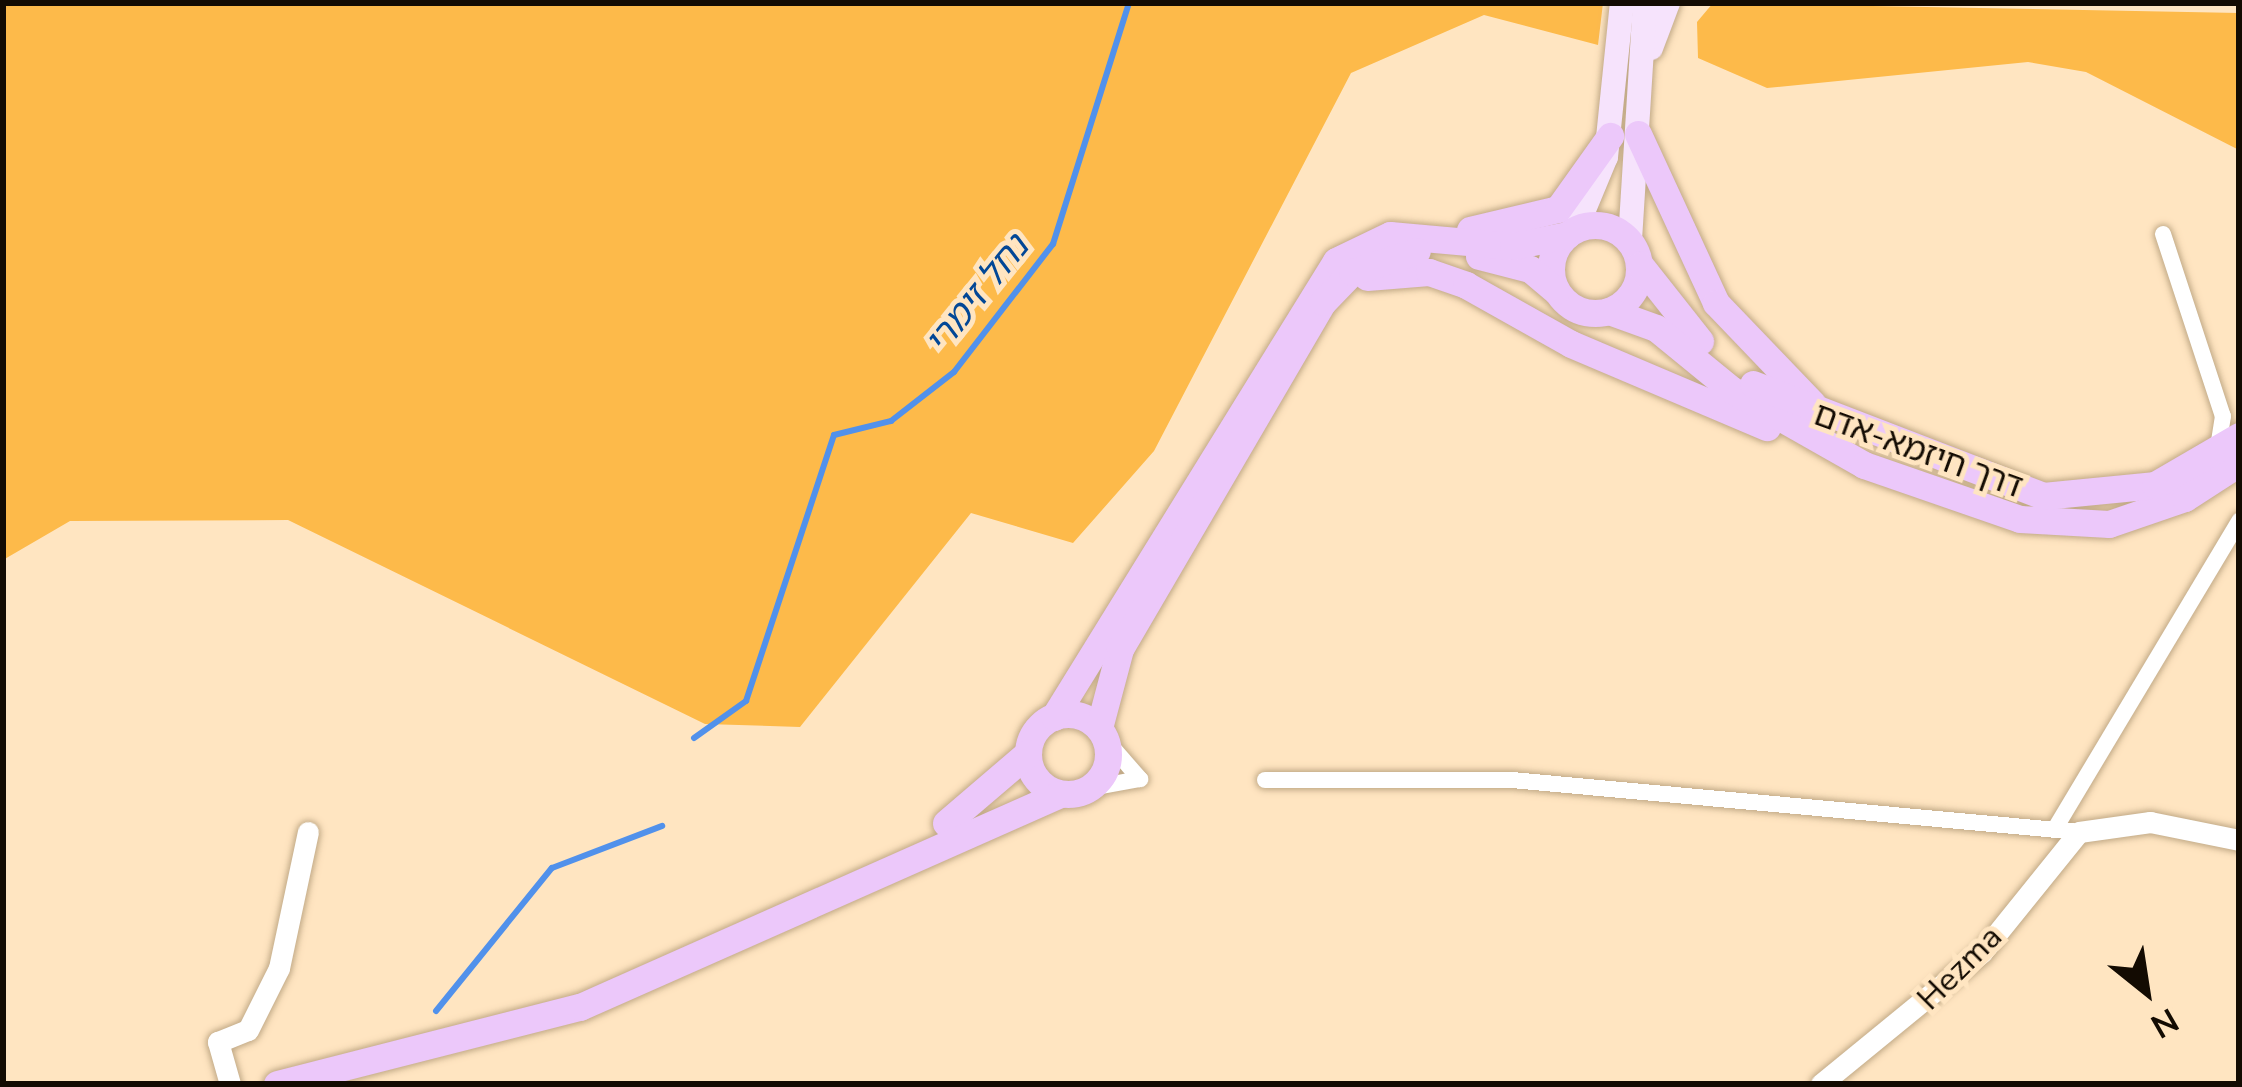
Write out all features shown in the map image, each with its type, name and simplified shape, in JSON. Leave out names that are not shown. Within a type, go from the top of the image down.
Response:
[{"type":"main road","points":[[277,1084],[580,1007],[834,891],[1060,794],[1090,788],[1107,766],[1102,734],[1120,650],[1340,284],[1386,254],[1447,250],[1530,269],[1579,311],[1609,311],[1633,294],[1622,3]]},
{"type":"main road","points":[[1556,291],[1551,261],[1624,135],[1643,61],[1649,3]]},
{"type":"main road","points":[[1643,61],[1668,3]]},
{"type":"main road","points":[[834,891],[980,803],[1028,753],[1321,276],[1371,239],[1558,209],[1624,135]]},
{"type":"main road","points":[[1624,135],[1716,303],[1838,426]]},
{"type":"main road","points":[[1417,235],[1513,246],[1610,227],[1635,253]]},
{"type":"main road","name":"דרך חיזמא-אדם","points":[[1635,253],[1665,307],[1728,365],[1838,426],[2043,496],[2156,485],[2229,442]]},
{"type":"main road","points":[[1340,284],[1396,271],[1466,284],[1618,366],[1864,465]]},
{"type":"main road","name":"דרך חיזמא-אדם","points":[[1609,311],[1655,328],[1732,390],[1864,465],[2056,526],[2153,510],[2229,442]]},
{"type":"main road","points":[[1054,716],[1102,734]]},
{"type":"main road","points":[[1028,753],[1036,779],[1060,794]]},
{"type":"street","points":[[2163,234],[2229,442]]},
{"type":"street","points":[[2229,442],[2239,427]]},
{"type":"street","points":[[2056,827],[2239,521]]},
{"type":"street","points":[[1265,781],[1512,780],[1893,821],[2056,827],[2079,832],[2150,822],[2239,840]]},
{"type":"street","points":[[230,1084],[218,1042],[248,1030],[279,968],[308,832]]},
{"type":"street","name":"Hezma","points":[[1821,1084],[1941,992],[2079,832]]},
{"type":"shaded area","points":[[3,3],[1603,3],[1598,45],[1484,15],[1351,73],[1154,451],[1073,543],[971,513],[800,727],[705,724],[288,520],[70,521],[3,560]]},
{"type":"shaded area","points":[[1713,3],[2239,13],[2239,150],[2086,72],[2028,62],[1767,88],[1698,58],[1697,22]]},
{"type":"waterway","name":"נחל זימרי","points":[[694,738],[746,701],[834,435],[891,421],[954,372],[1053,244],[1129,3]]},
{"type":"waterway","name":"נחל זימרי","points":[[436,1011],[552,868],[662,826]]}]
